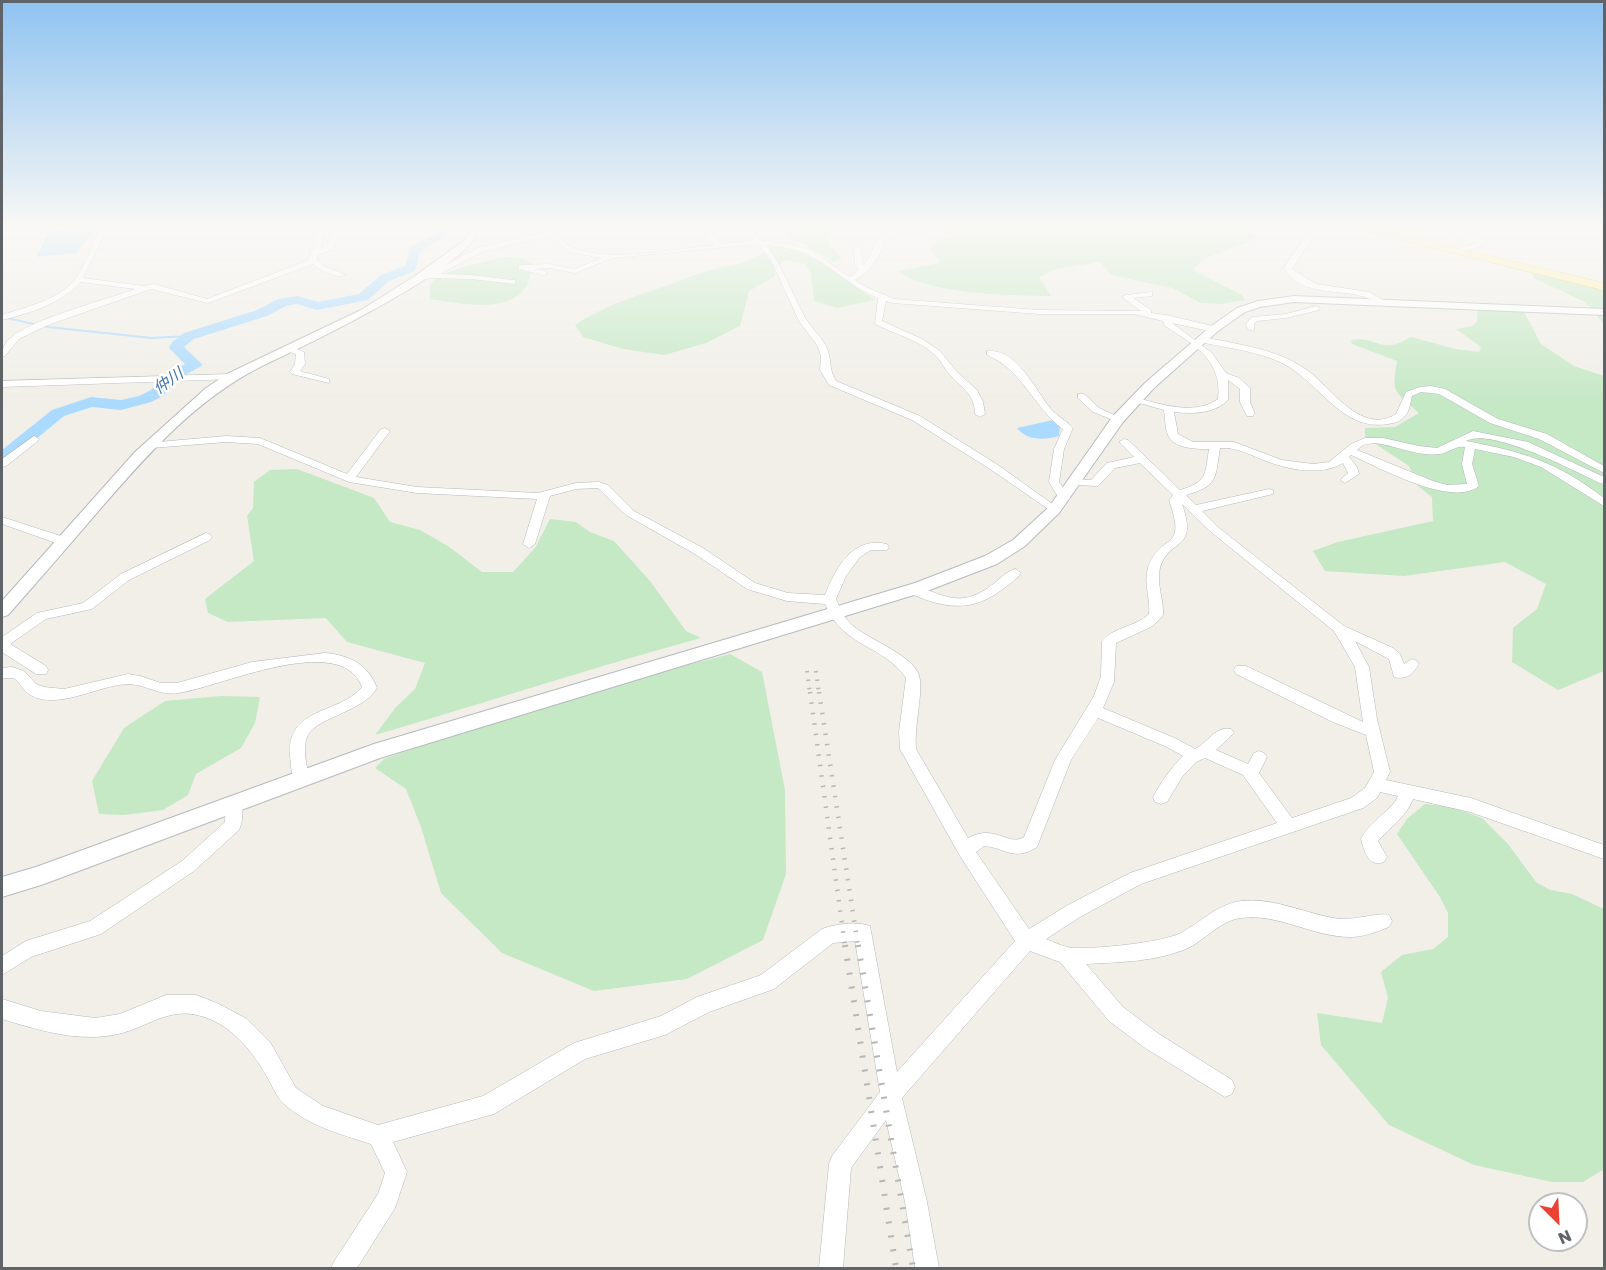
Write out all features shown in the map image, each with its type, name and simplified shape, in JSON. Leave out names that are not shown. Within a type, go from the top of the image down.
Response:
[{"type":"street","points":[[2,318],[62,294],[71,286]]},
{"type":"street","points":[[131,286],[144,288]]},
{"type":"street","points":[[3,350],[16,337],[51,321],[153,286]]},
{"type":"street","points":[[155,286],[196,300],[218,299],[248,286]]},
{"type":"street","points":[[2,611],[151,445],[195,403],[231,377],[365,312],[410,286]]},
{"type":"street","points":[[786,286],[802,321],[821,345],[825,356],[825,370],[832,383],[916,418],[994,468],[1059,504]]},
{"type":"street","points":[[862,286],[882,298],[900,302],[1039,312],[1128,311],[1150,314],[1166,317],[1205,338],[1211,357],[1223,375],[1224,396],[1217,406],[1201,409],[1169,408],[1134,400]]},
{"type":"street","points":[[1314,286],[1331,291],[1368,294],[1376,297],[1380,302]]},
{"type":"street","points":[[1149,294],[1126,297],[1150,314]]},
{"type":"street","points":[[882,298],[882,310],[878,322],[921,342],[945,359],[951,371],[971,388],[981,408],[980,414]]},
{"type":"street","points":[[184,306],[196,300]]},
{"type":"street","points":[[1280,300],[1293,314]]},
{"type":"street","points":[[2,887],[36,877],[234,802],[386,749],[833,606],[912,589],[991,560],[1019,543],[1059,504],[1118,419],[1134,400],[1205,338],[1248,307],[1280,300],[1605,312]]},
{"type":"street","points":[[1251,329],[1250,324],[1255,319],[1293,314],[1316,308]]},
{"type":"street","points":[[1166,317],[1168,324],[1205,338],[1261,351],[1292,364],[1362,420],[1383,422],[1398,418],[1403,412],[1409,394],[1422,390],[1439,391],[1465,403],[1493,421],[1539,435],[1605,470]]},
{"type":"street","points":[[290,350],[300,352],[300,364],[296,372],[326,381]]},
{"type":"street","points":[[990,353],[1009,362],[1047,411],[1068,428],[1059,449],[1054,482],[1059,504]]},
{"type":"street","points":[[1223,375],[1236,380],[1245,388],[1245,402],[1250,414]]},
{"type":"street","points":[[2,384],[231,377]]},
{"type":"street","points":[[1081,396],[1096,410],[1118,419]]},
{"type":"street","points":[[1169,408],[1173,435],[1188,445],[1244,447],[1273,460],[1297,465],[1334,464],[1358,444],[1370,441],[1436,452],[1453,447],[1465,435],[1473,434],[1520,442],[1605,481]]},
{"type":"street","points":[[349,478],[386,431]]},
{"type":"street","points":[[2,465],[34,438]]},
{"type":"street","points":[[151,445],[226,439],[260,441],[349,478],[417,490],[538,496],[576,486],[599,485],[604,487],[630,513],[699,551],[751,586],[787,597],[833,606]]},
{"type":"street","points":[[1124,442],[1215,530],[1339,628],[1394,655],[1400,673],[1403,674],[1412,664]]},
{"type":"street","points":[[1459,442],[1539,462],[1564,475],[1605,503]]},
{"type":"street","points":[[966,851],[974,842],[982,839],[1015,848],[1026,847],[1031,842],[1046,799],[1064,759],[1077,733],[1102,696],[1108,678],[1109,641],[1118,634],[1149,623],[1156,615],[1152,578],[1155,566],[1179,541],[1183,532],[1175,500],[1179,494],[1202,487],[1210,476],[1215,445]]},
{"type":"street","points":[[1347,454],[1432,484],[1461,489],[1473,486],[1467,464],[1471,445]]},
{"type":"street","points":[[1345,480],[1354,474],[1347,454]]},
{"type":"street","points":[[1075,482],[1094,484],[1111,465],[1142,459]]},
{"type":"street","points":[[1193,509],[1269,492]]},
{"type":"street","points":[[529,544],[545,494]]},
{"type":"street","points":[[2,520],[63,541]]},
{"type":"street","points":[[41,670],[2,644],[42,616],[87,606],[125,577],[206,537]]},
{"type":"street","points":[[883,547],[868,547],[855,555],[840,575],[833,606],[847,629],[856,637],[895,658],[909,670],[913,678],[907,732],[908,749],[966,851],[1027,941],[1056,950],[1068,957],[1116,1014],[1152,1041],[1225,1087]]},
{"type":"street","points":[[912,589],[930,598],[962,604],[973,603],[993,592],[1015,573]]},
{"type":"street","points":[[831,1269],[840,1164],[891,1095],[1027,941],[1074,911],[1136,878],[1357,803],[1371,793],[1382,772],[1372,731],[1362,667],[1339,628]]},
{"type":"street","points":[[2,673],[13,671],[18,673],[25,678],[31,688],[51,695],[82,692],[117,681],[132,679],[144,680],[167,689],[270,664],[333,658],[358,668],[370,688],[366,694],[352,705],[306,726],[300,735],[298,750],[300,778]]},
{"type":"street","points":[[1241,670],[1270,681],[1346,723],[1372,731]]},
{"type":"street","points":[[1094,710],[1172,743],[1249,771],[1289,827]]},
{"type":"street","points":[[1161,797],[1176,773],[1226,733]]},
{"type":"street","points":[[1249,771],[1256,767],[1260,757]]},
{"type":"street","points":[[1377,784],[1471,805],[1605,852]]},
{"type":"street","points":[[1378,857],[1369,839],[1387,818],[1402,807],[1408,792]]},
{"type":"street","points":[[2,966],[26,950],[94,928],[188,866],[233,825],[234,802]]},
{"type":"street","points":[[1068,957],[1150,949],[1178,943],[1201,932],[1228,914],[1242,909],[1274,912],[1348,929],[1365,929],[1383,921]]},
{"type":"street","points":[[2,1009],[41,1021],[95,1028],[120,1024],[166,1005],[196,1005],[240,1026],[263,1049],[289,1095],[317,1115],[378,1136],[461,1111],[486,1106],[581,1050],[665,1025],[704,1004],[766,982],[829,935],[863,932],[891,1095],[916,1202],[927,1269]]},
{"type":"street","points":[[343,1269],[387,1200],[396,1172],[378,1136]]},
{"type":"green space","points":[[430,286],[527,286],[507,301],[482,305],[430,299]]},
{"type":"green space","points":[[665,286],[757,286],[749,291],[740,326],[706,343],[664,355],[623,349],[583,337],[575,325],[618,303]]},
{"type":"green space","points":[[812,286],[855,286],[875,300],[837,308],[814,301]]},
{"type":"green space","points":[[934,286],[1045,286],[1051,296],[994,294]]},
{"type":"green space","points":[[1164,286],[1225,286],[1242,295],[1245,300],[1221,304],[1201,303]]},
{"type":"green space","points":[[1551,286],[1589,286],[1604,290],[1604,324],[1585,302]]},
{"type":"green space","points":[[1478,311],[1524,312],[1541,344],[1574,366],[1604,376],[1604,671],[1558,690],[1512,662],[1513,628],[1537,609],[1546,584],[1505,562],[1404,576],[1325,571],[1313,551],[1338,542],[1433,521],[1432,497],[1417,485],[1409,466],[1365,437],[1365,428],[1395,427],[1419,413],[1397,391],[1395,380],[1397,361],[1352,344],[1351,340],[1360,339],[1392,345],[1411,337],[1456,349],[1479,352],[1481,347],[1456,329],[1472,326],[1477,322]]},
{"type":"green space","points":[[297,469],[374,498],[390,522],[420,530],[448,546],[482,572],[513,572],[535,548],[550,519],[576,522],[590,532],[614,541],[650,581],[686,631],[701,638],[375,735],[396,707],[415,689],[425,663],[347,642],[326,618],[228,622],[208,613],[205,599],[254,561],[247,516],[253,508],[254,482],[270,470]]},
{"type":"green space","points":[[730,654],[762,672],[785,790],[786,874],[763,940],[687,979],[594,991],[502,953],[441,893],[421,827],[406,789],[375,768],[384,759],[412,749],[650,675]]},
{"type":"green space","points":[[221,696],[260,697],[255,723],[241,748],[196,774],[188,795],[163,810],[124,815],[99,814],[92,781],[124,728],[165,701]]},
{"type":"green space","points":[[1425,804],[1452,807],[1482,818],[1508,844],[1536,882],[1550,890],[1572,894],[1604,909],[1604,1169],[1583,1182],[1552,1182],[1474,1165],[1389,1125],[1321,1045],[1317,1013],[1382,1023],[1388,998],[1381,972],[1402,955],[1433,949],[1448,937],[1448,913],[1440,897],[1397,834],[1407,819]]},
{"type":"water","points":[[1053,420],[1060,426],[1059,436],[1036,438],[1026,435],[1017,428]]},
{"type":"waterway","name":"仲川","points":[[2,458],[58,413],[91,402],[121,405],[145,399],[157,393],[173,376],[195,365],[176,348],[189,336],[262,313],[283,302],[298,300],[317,306],[363,297],[375,286]]},
{"type":"waterway","points":[[2,317],[48,327],[152,338],[189,336]]},
{"type":"railway","points":[[807,671],[810,694]]},
{"type":"railway","points":[[816,671],[819,694]]},
{"type":"railway","points":[[810,692],[845,946]]},
{"type":"railway","points":[[819,692],[858,946]]},
{"type":"railway","points":[[845,945],[896,1268]]},
{"type":"railway","points":[[858,945],[913,1268]]}]
